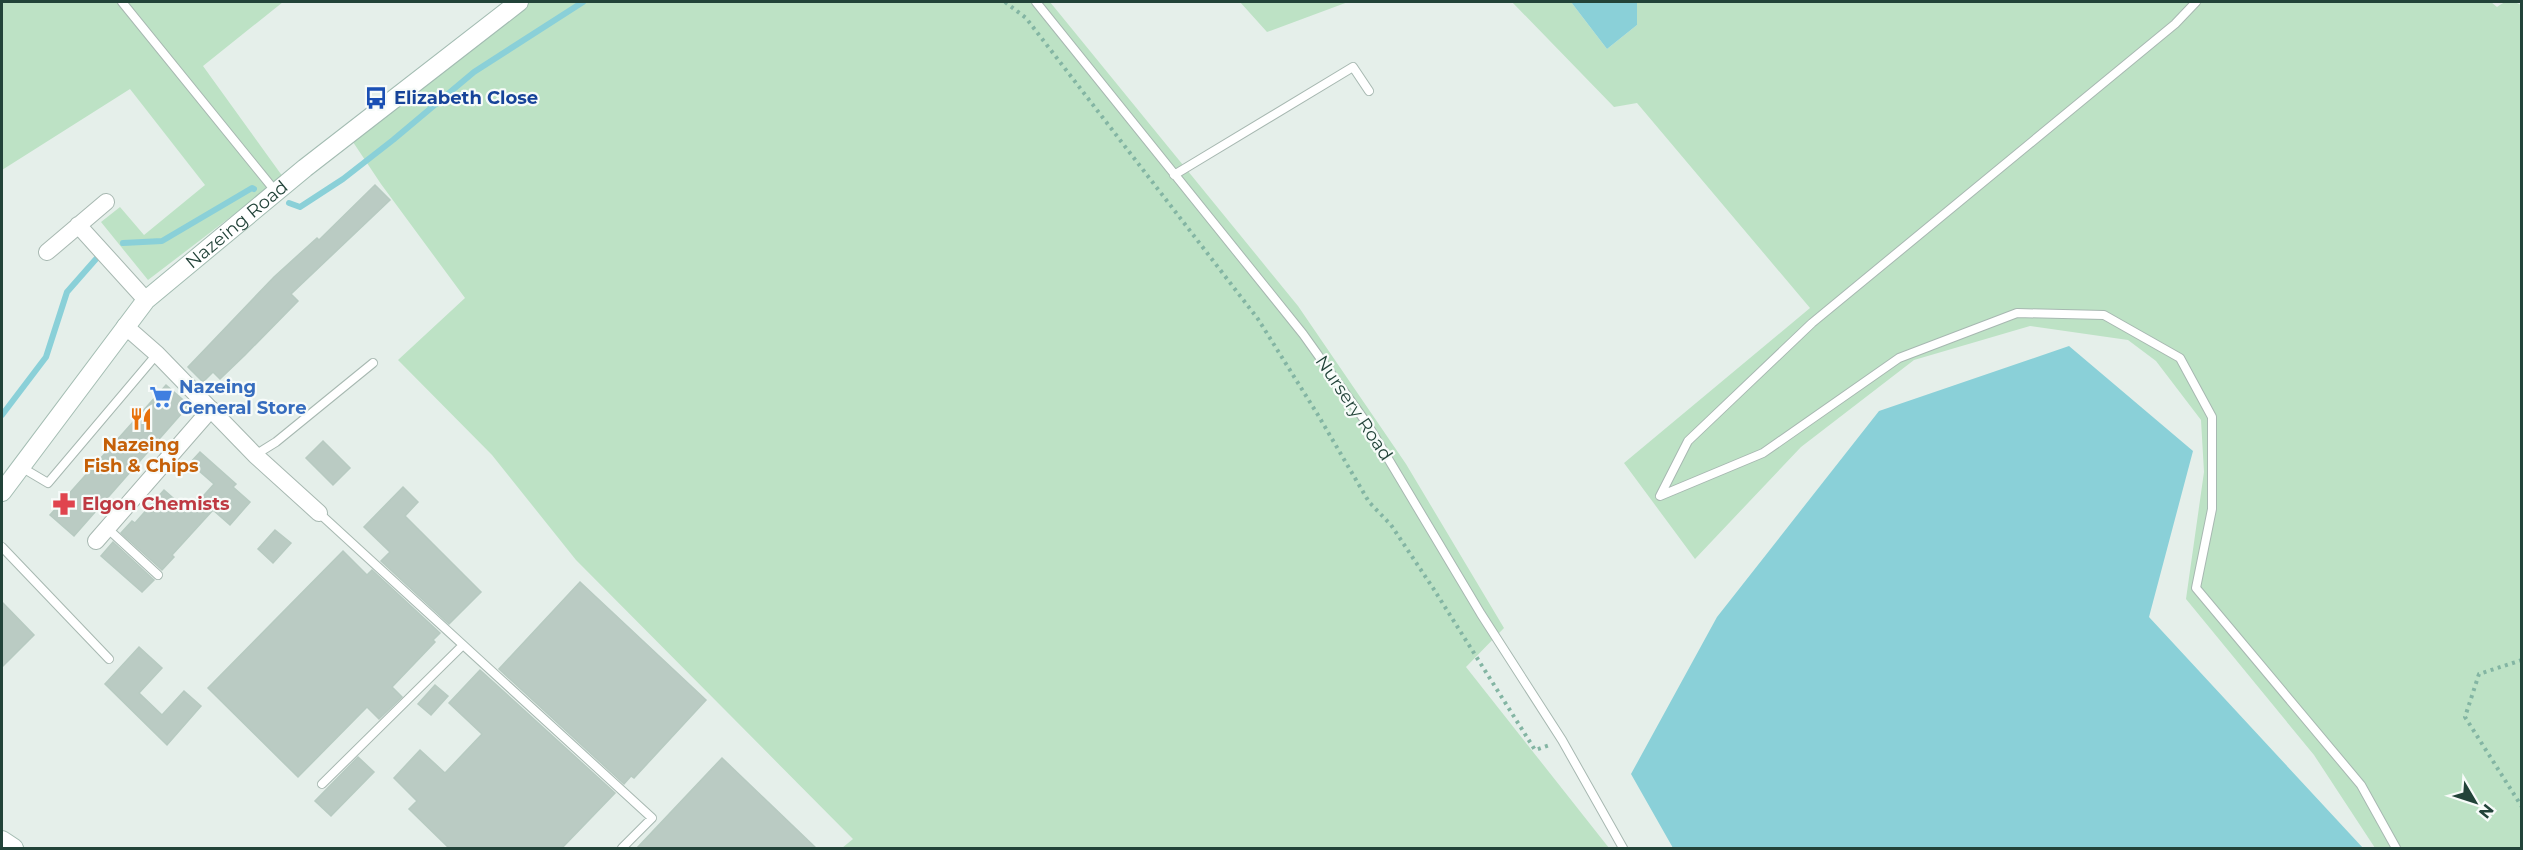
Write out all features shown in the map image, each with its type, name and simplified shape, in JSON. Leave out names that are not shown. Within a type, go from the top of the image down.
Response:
[{"type":"main road","name":"Nazeing Road","points":[[2,492],[146,300],[276,193],[519,2]]},
{"type":"main road","points":[[2,840],[14,849]]},
{"type":"street","points":[[47,252],[106,202]]},
{"type":"street","points":[[78,225],[146,300]]},
{"type":"street","points":[[125,326],[157,354],[255,455],[319,513]]},
{"type":"street","points":[[101,535],[211,409]]},
{"type":"lane","points":[[122,2],[276,193]]},
{"type":"lane","name":"Nursery Road","points":[[1036,2],[1304,334],[1368,425],[1481,614],[1562,740],[1623,849]]},
{"type":"lane","points":[[2196,2],[2175,24],[1812,323],[1688,441],[1660,496],[1763,453],[1899,358],[2018,313],[2104,315],[2180,358],[2212,417],[2212,509],[2196,588],[2361,785],[2396,849]]},
{"type":"lane","points":[[1174,175],[1353,67],[1370,91]]},
{"type":"lane","points":[[20,466],[48,483],[157,354]]},
{"type":"lane","points":[[255,455],[276,442],[373,363]]},
{"type":"lane","points":[[319,513],[652,818],[622,849]]},
{"type":"lane","points":[[101,535],[158,576]]},
{"type":"lane","points":[[2,547],[109,659]]},
{"type":"lane","points":[[322,784],[464,645]]},
{"type":"path","points":[[1005,2],[1026,18],[1258,319],[1318,414],[1369,502],[1390,525],[1428,580],[1535,750],[1562,740]]},
{"type":"path","points":[[2522,660],[2479,674],[2465,717],[2522,807]]},
{"type":"green space","points":[[2,2],[283,2],[203,66],[283,177],[148,280],[101,222],[120,207],[144,235],[205,185],[130,89],[2,170]]},
{"type":"green space","points":[[504,2],[1050,2],[1298,306],[1406,464],[1504,628],[1466,667],[1609,848],[842,848],[853,839],[576,560],[492,455],[398,360],[465,298],[381,184],[343,127]]},
{"type":"green space","points":[[1240,2],[1348,2],[1267,32]]},
{"type":"green space","points":[[1512,2],[1571,2],[1607,49],[1637,25],[1637,2],[2491,2],[2497,7],[2503,3],[2515,2],[2521,5],[2521,848],[2375,848],[2314,755],[2186,599],[2204,472],[2201,420],[2156,361],[2128,340],[2030,326],[1914,360],[1801,447],[1695,559],[1624,463],[1810,308],[1637,103],[1614,107]]},
{"type":"water","points":[[1571,2],[1637,2],[1637,25],[1607,49]]},
{"type":"water","points":[[2069,346],[2193,451],[2149,617],[2363,848],[1673,848],[1631,774],[1717,617],[1879,411]]},
{"type":"building","points":[[375,185],[390,200],[291,294],[298,301],[245,355],[220,379],[213,372],[203,382],[188,367],[274,277],[317,238],[319,240]]},
{"type":"building","points":[[166,385],[189,405],[74,536],[50,515]]},
{"type":"building","points":[[323,441],[350,468],[333,485],[306,458]]},
{"type":"building","points":[[200,452],[236,484],[233,487],[250,502],[230,525],[213,510],[172,555],[174,557],[162,570],[121,533],[132,521],[135,523],[164,490],[189,512],[214,484],[190,463]]},
{"type":"building","points":[[403,487],[418,502],[405,516],[481,592],[449,624],[381,561],[390,552],[364,527]]},
{"type":"building","points":[[275,530],[291,543],[273,563],[258,549]]},
{"type":"building","points":[[113,542],[154,580],[142,592],[101,556]]},
{"type":"building","points":[[343,551],[367,575],[372,570],[440,633],[433,640],[435,642],[392,687],[402,697],[379,719],[367,707],[298,777],[208,688]]},
{"type":"building","points":[[580,582],[706,700],[634,778],[631,776],[624,784],[499,669]]},
{"type":"building","points":[[2,602],[34,635],[2,667]]},
{"type":"building","points":[[139,647],[162,668],[139,693],[162,715],[184,691],[201,706],[167,745],[105,684]]},
{"type":"building","points":[[480,670],[615,793],[561,849],[450,849],[409,809],[417,801],[394,778],[420,750],[445,773],[482,734],[449,703]]},
{"type":"building","points":[[435,685],[448,696],[431,715],[418,704]]},
{"type":"building","points":[[358,757],[374,772],[331,816],[315,801]]},
{"type":"building","points":[[722,758],[817,849],[636,849]]},
{"type":"waterway","points":[[289,203],[300,207],[343,179],[474,72],[583,2]]},
{"type":"waterway","points":[[123,243],[162,241],[252,188],[254,189]]},
{"type":"waterway","points":[[2,415],[46,357],[67,292],[96,259]]},
{"type":"place","name":"Elizabeth Close","points":[[376,98]]},
{"type":"place","name":"Nazeing General Store","points":[[161,397]]},
{"type":"place","name":"Nazeing Fish & Chips","points":[[141,419]]},
{"type":"place","name":"Elgon Chemists","points":[[64,504]]}]
